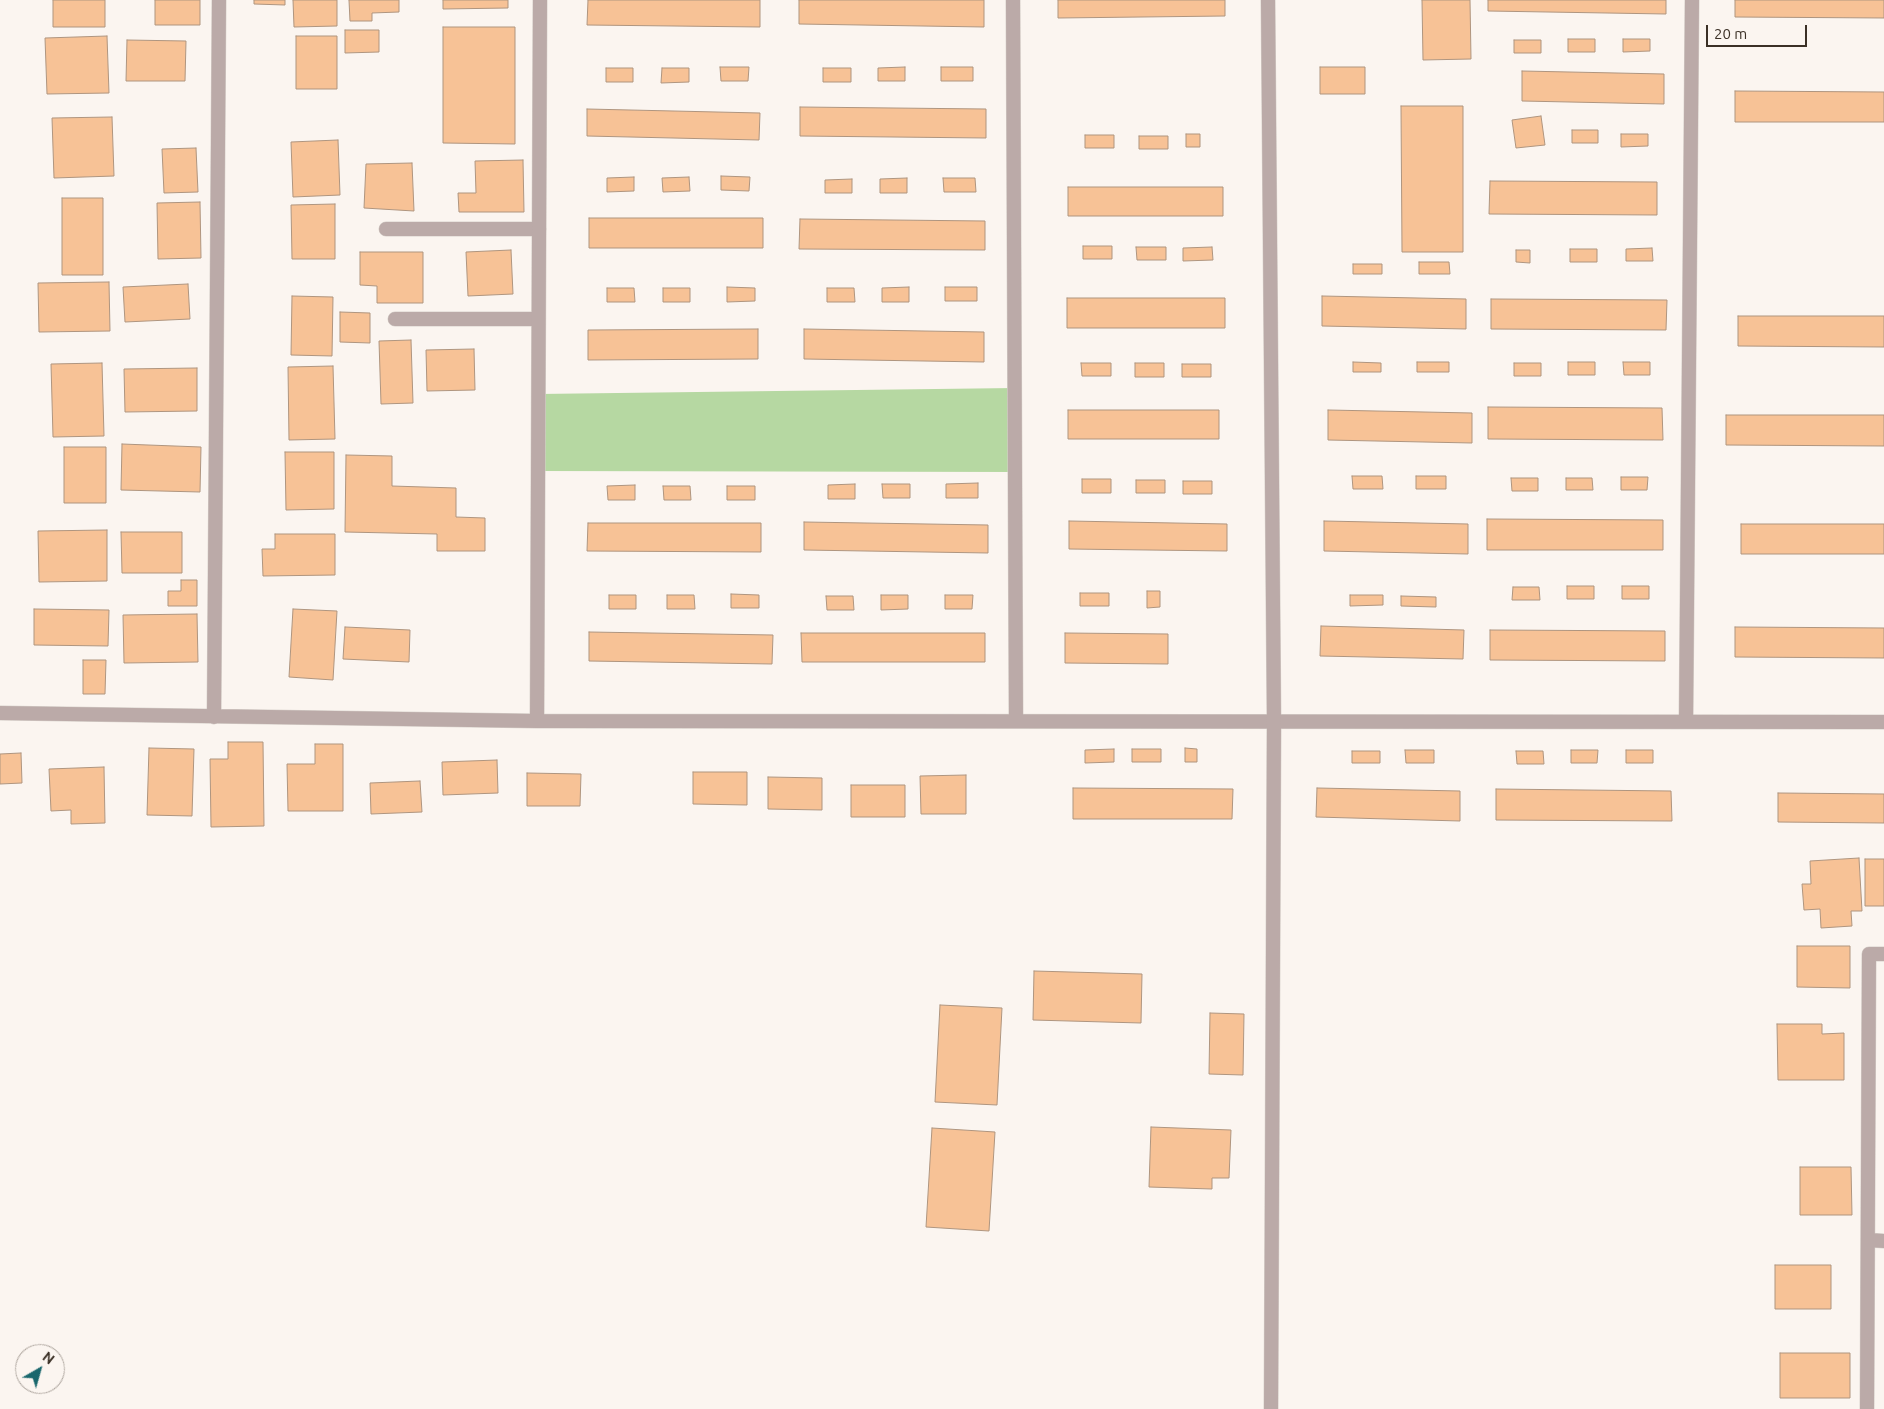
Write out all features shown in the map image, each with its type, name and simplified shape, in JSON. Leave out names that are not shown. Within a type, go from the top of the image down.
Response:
[{"type":"street","points":[[214,717],[219,0]]},
{"type":"street","points":[[537,721],[540,0]]},
{"type":"street","points":[[1013,0],[1016,720]]},
{"type":"street","points":[[1268,0],[1274,722],[1271,1409]]},
{"type":"street","points":[[1686,722],[1692,0]]},
{"type":"street","points":[[386,229],[539,229]]},
{"type":"street","points":[[395,319],[538,318]]},
{"type":"street","points":[[0,713],[537,721],[1884,722]]},
{"type":"street","points":[[1867,1409],[1869,954],[1884,954]]},
{"type":"street","points":[[1868,1240],[1884,1240]]},
{"type":"green space","points":[[1015,388],[1015,472],[538,471],[538,394]]},
{"type":"building","points":[[53,0],[105,0],[105,27],[53,27]]},
{"type":"building","points":[[155,0],[200,0],[200,25],[155,25]]},
{"type":"building","points":[[254,0],[285,0],[285,5],[254,4]]},
{"type":"building","points":[[293,0],[337,0],[337,26],[294,27]]},
{"type":"building","points":[[349,0],[399,0],[399,12],[372,13],[372,21],[350,21]]},
{"type":"building","points":[[443,0],[508,0],[508,8],[443,9]]},
{"type":"building","points":[[588,0],[760,0],[760,27],[587,25]]},
{"type":"building","points":[[799,0],[984,0],[984,27],[799,24]]},
{"type":"building","points":[[1058,0],[1225,0],[1225,16],[1058,18]]},
{"type":"building","points":[[1422,0],[1470,0],[1471,59],[1423,60]]},
{"type":"building","points":[[1488,0],[1666,0],[1666,14],[1488,11]]},
{"type":"building","points":[[1735,0],[1884,0],[1884,18],[1735,17]]},
{"type":"building","points":[[443,27],[515,27],[515,144],[443,143]]},
{"type":"building","points":[[345,30],[379,30],[379,52],[345,53]]},
{"type":"building","points":[[107,36],[109,93],[47,94],[45,38]]},
{"type":"building","points":[[296,36],[337,36],[337,89],[296,89]]},
{"type":"building","points":[[1568,39],[1595,39],[1595,52],[1568,52]]},
{"type":"building","points":[[1623,39],[1650,39],[1650,51],[1623,52]]},
{"type":"building","points":[[127,40],[186,41],[185,81],[126,81]]},
{"type":"building","points":[[1514,40],[1541,40],[1541,53],[1514,53]]},
{"type":"building","points":[[720,67],[749,67],[748,81],[721,81]]},
{"type":"building","points":[[905,67],[905,81],[878,81],[878,68]]},
{"type":"building","points":[[941,67],[973,67],[973,81],[941,81]]},
{"type":"building","points":[[1320,67],[1365,67],[1365,94],[1320,94]]},
{"type":"building","points":[[606,68],[633,68],[633,82],[606,82]]},
{"type":"building","points":[[662,68],[689,68],[689,82],[661,83]]},
{"type":"building","points":[[823,68],[851,68],[851,82],[823,82]]},
{"type":"building","points":[[1522,71],[1664,74],[1664,104],[1522,101]]},
{"type":"building","points":[[1735,91],[1884,92],[1884,122],[1735,122]]},
{"type":"building","points":[[1401,106],[1463,106],[1463,252],[1402,252]]},
{"type":"building","points":[[800,107],[986,109],[986,138],[800,136]]},
{"type":"building","points":[[587,109],[760,113],[759,140],[587,136]]},
{"type":"building","points":[[1541,116],[1545,145],[1516,148],[1512,120]]},
{"type":"building","points":[[112,117],[114,176],[54,178],[52,118]]},
{"type":"building","points":[[1572,130],[1598,130],[1598,143],[1572,143]]},
{"type":"building","points":[[1186,134],[1200,134],[1200,147],[1186,147]]},
{"type":"building","points":[[1621,134],[1648,134],[1648,146],[1621,147]]},
{"type":"building","points":[[1085,135],[1114,135],[1114,148],[1085,148]]},
{"type":"building","points":[[1139,136],[1168,136],[1168,149],[1139,149]]},
{"type":"building","points":[[338,140],[340,195],[293,197],[291,142]]},
{"type":"building","points":[[196,148],[198,192],[164,193],[162,149]]},
{"type":"building","points":[[523,160],[524,212],[459,212],[458,193],[476,193],[475,161]]},
{"type":"building","points":[[412,163],[414,211],[364,208],[366,164]]},
{"type":"building","points":[[721,176],[750,177],[749,191],[721,190]]},
{"type":"building","points":[[634,177],[634,191],[607,192],[607,178]]},
{"type":"building","points":[[689,177],[690,191],[663,192],[662,178]]},
{"type":"building","points":[[907,178],[907,193],[880,193],[880,179]]},
{"type":"building","points":[[943,178],[975,178],[976,192],[944,192]]},
{"type":"building","points":[[852,179],[852,193],[825,193],[825,180]]},
{"type":"building","points":[[1490,181],[1657,182],[1657,215],[1489,214]]},
{"type":"building","points":[[1068,187],[1223,187],[1223,216],[1068,216]]},
{"type":"building","points":[[62,198],[103,198],[103,275],[62,275]]},
{"type":"building","points":[[200,202],[201,258],[158,259],[157,203]]},
{"type":"building","points":[[335,204],[335,259],[292,259],[291,205]]},
{"type":"building","points":[[589,218],[763,218],[763,248],[589,248]]},
{"type":"building","points":[[800,219],[985,221],[985,250],[799,249]]},
{"type":"building","points":[[1083,246],[1112,246],[1112,259],[1083,259]]},
{"type":"building","points":[[1136,247],[1166,247],[1166,260],[1137,260]]},
{"type":"building","points":[[1212,247],[1213,260],[1183,261],[1183,248]]},
{"type":"building","points":[[1652,248],[1653,261],[1626,261],[1626,249]]},
{"type":"building","points":[[1570,249],[1597,249],[1597,262],[1570,262]]},
{"type":"building","points":[[511,250],[513,294],[468,296],[466,252]]},
{"type":"building","points":[[1516,250],[1530,250],[1530,263],[1516,262]]},
{"type":"building","points":[[360,252],[423,252],[423,303],[377,303],[377,286],[360,285]]},
{"type":"building","points":[[1419,262],[1449,262],[1450,274],[1419,274]]},
{"type":"building","points":[[1353,264],[1382,264],[1382,274],[1353,274]]},
{"type":"building","points":[[109,282],[110,331],[39,332],[38,283]]},
{"type":"building","points":[[188,284],[190,319],[125,322],[123,287]]},
{"type":"building","points":[[727,287],[755,288],[755,301],[727,302]]},
{"type":"building","points":[[909,287],[909,302],[882,302],[882,288]]},
{"type":"building","points":[[945,287],[977,287],[977,301],[945,301]]},
{"type":"building","points":[[607,288],[634,288],[635,302],[607,302]]},
{"type":"building","points":[[663,288],[690,288],[690,302],[663,302]]},
{"type":"building","points":[[827,288],[854,288],[855,302],[827,302]]},
{"type":"building","points":[[292,296],[333,297],[332,356],[291,355]]},
{"type":"building","points":[[1322,296],[1466,299],[1466,329],[1322,326]]},
{"type":"building","points":[[1067,298],[1225,298],[1225,328],[1067,328]]},
{"type":"building","points":[[1491,299],[1667,300],[1666,330],[1491,329]]},
{"type":"building","points":[[340,312],[370,313],[370,343],[340,342]]},
{"type":"building","points":[[1738,316],[1884,316],[1884,347],[1738,346]]},
{"type":"building","points":[[758,329],[758,359],[588,360],[588,330]]},
{"type":"building","points":[[804,329],[984,332],[984,362],[804,359]]},
{"type":"building","points":[[411,340],[413,403],[381,404],[379,341]]},
{"type":"building","points":[[474,349],[475,390],[427,391],[426,350]]},
{"type":"building","points":[[1353,362],[1381,363],[1381,372],[1353,372]]},
{"type":"building","points":[[1417,362],[1449,362],[1449,372],[1417,372]]},
{"type":"building","points":[[1568,362],[1595,362],[1595,375],[1568,375]]},
{"type":"building","points":[[1623,362],[1650,362],[1650,375],[1624,375]]},
{"type":"building","points":[[102,363],[104,436],[53,437],[51,364]]},
{"type":"building","points":[[1081,363],[1111,363],[1111,376],[1082,376]]},
{"type":"building","points":[[1135,363],[1164,363],[1164,377],[1135,377]]},
{"type":"building","points":[[1514,363],[1541,363],[1541,376],[1514,376]]},
{"type":"building","points":[[1182,364],[1211,364],[1211,377],[1182,377]]},
{"type":"building","points":[[333,366],[335,439],[289,440],[288,367]]},
{"type":"building","points":[[197,368],[197,411],[125,412],[124,369]]},
{"type":"building","points":[[1488,407],[1662,408],[1663,440],[1488,439]]},
{"type":"building","points":[[1068,410],[1219,410],[1219,439],[1068,439]]},
{"type":"building","points":[[1328,410],[1472,413],[1472,443],[1328,440]]},
{"type":"building","points":[[1726,415],[1884,415],[1884,446],[1726,445]]},
{"type":"building","points":[[122,444],[201,447],[200,492],[121,490]]},
{"type":"building","points":[[64,447],[106,447],[106,503],[64,503]]},
{"type":"building","points":[[285,452],[334,452],[334,509],[286,510]]},
{"type":"building","points":[[346,455],[392,456],[392,486],[456,488],[456,517],[485,518],[485,551],[437,551],[437,534],[345,532]]},
{"type":"building","points":[[1352,476],[1382,476],[1383,489],[1353,489]]},
{"type":"building","points":[[1416,476],[1446,476],[1446,489],[1416,489]]},
{"type":"building","points":[[1621,477],[1648,477],[1647,490],[1621,490]]},
{"type":"building","points":[[1511,478],[1538,478],[1538,491],[1512,491]]},
{"type":"building","points":[[1566,478],[1592,478],[1593,490],[1566,490]]},
{"type":"building","points":[[1082,479],[1111,479],[1111,493],[1082,493]]},
{"type":"building","points":[[1136,480],[1165,480],[1165,493],[1136,493]]},
{"type":"building","points":[[1183,481],[1212,481],[1212,494],[1183,494]]},
{"type":"building","points":[[978,483],[978,498],[946,498],[946,484]]},
{"type":"building","points":[[855,484],[855,499],[828,499],[828,485]]},
{"type":"building","points":[[882,484],[910,484],[910,498],[883,498]]},
{"type":"building","points":[[635,485],[635,500],[608,500],[607,486]]},
{"type":"building","points":[[663,486],[690,486],[691,500],[664,500]]},
{"type":"building","points":[[727,486],[755,486],[755,500],[727,500]]},
{"type":"building","points":[[1487,519],[1663,520],[1663,550],[1487,550]]},
{"type":"building","points":[[1069,521],[1227,524],[1227,551],[1069,549]]},
{"type":"building","points":[[1324,521],[1468,524],[1468,554],[1324,551]]},
{"type":"building","points":[[804,522],[988,525],[988,553],[804,550]]},
{"type":"building","points":[[588,523],[761,523],[761,552],[587,551]]},
{"type":"building","points":[[1741,524],[1884,524],[1884,554],[1741,554]]},
{"type":"building","points":[[107,530],[107,581],[39,582],[38,531]]},
{"type":"building","points":[[121,532],[182,532],[182,573],[122,573]]},
{"type":"building","points":[[275,534],[335,534],[335,575],[263,576],[262,549],[275,549]]},
{"type":"building","points":[[181,580],[197,580],[197,606],[168,606],[168,591],[181,591]]},
{"type":"building","points":[[1567,586],[1594,586],[1594,599],[1567,599]]},
{"type":"building","points":[[1622,586],[1649,586],[1649,599],[1622,599]]},
{"type":"building","points":[[1513,587],[1539,587],[1540,600],[1512,600]]},
{"type":"building","points":[[1147,591],[1160,591],[1160,607],[1147,608]]},
{"type":"building","points":[[1080,593],[1109,593],[1109,606],[1080,606]]},
{"type":"building","points":[[731,594],[759,595],[759,608],[731,608]]},
{"type":"building","points":[[609,595],[636,595],[636,609],[609,609]]},
{"type":"building","points":[[667,595],[694,595],[695,609],[667,609]]},
{"type":"building","points":[[881,595],[908,595],[908,609],[881,610]]},
{"type":"building","points":[[945,595],[973,595],[972,609],[945,609]]},
{"type":"building","points":[[1350,595],[1383,595],[1383,605],[1350,606]]},
{"type":"building","points":[[826,596],[853,596],[854,610],[827,610]]},
{"type":"building","points":[[1401,596],[1436,597],[1436,607],[1401,606]]},
{"type":"building","points":[[34,609],[109,610],[108,646],[34,645]]},
{"type":"building","points":[[293,609],[337,611],[333,680],[289,677]]},
{"type":"building","points":[[197,614],[198,662],[124,663],[123,615]]},
{"type":"building","points":[[1321,626],[1464,630],[1463,659],[1320,656]]},
{"type":"building","points":[[345,627],[410,630],[409,662],[343,659]]},
{"type":"building","points":[[1735,627],[1884,628],[1884,658],[1735,657]]},
{"type":"building","points":[[1490,630],[1665,631],[1665,661],[1490,660]]},
{"type":"building","points":[[589,632],[773,635],[772,664],[589,661]]},
{"type":"building","points":[[801,633],[985,633],[985,662],[802,662]]},
{"type":"building","points":[[1065,633],[1168,634],[1168,664],[1065,663]]},
{"type":"building","points":[[83,660],[106,660],[105,694],[83,694]]},
{"type":"building","points":[[228,742],[263,742],[264,826],[211,827],[210,759],[228,759]]},
{"type":"building","points":[[315,744],[343,744],[343,811],[288,811],[287,764],[315,764]]},
{"type":"building","points":[[149,748],[194,749],[192,816],[147,815]]},
{"type":"building","points":[[1185,748],[1197,749],[1197,762],[1185,762]]},
{"type":"building","points":[[1114,749],[1114,762],[1085,763],[1085,750]]},
{"type":"building","points":[[1132,749],[1161,749],[1161,762],[1132,762]]},
{"type":"building","points":[[1405,750],[1434,750],[1434,763],[1406,763]]},
{"type":"building","points":[[1571,750],[1598,750],[1597,763],[1571,763]]},
{"type":"building","points":[[1626,750],[1653,750],[1653,763],[1626,763]]},
{"type":"building","points":[[1352,751],[1380,751],[1380,763],[1352,763]]},
{"type":"building","points":[[1516,751],[1543,751],[1544,764],[1517,764]]},
{"type":"building","points":[[21,753],[22,783],[0,784],[0,754]]},
{"type":"building","points":[[497,760],[498,793],[443,795],[442,762]]},
{"type":"building","points":[[104,767],[105,823],[71,824],[71,810],[51,811],[49,769]]},
{"type":"building","points":[[693,772],[747,772],[747,805],[693,804]]},
{"type":"building","points":[[527,773],[581,774],[580,806],[527,806]]},
{"type":"building","points":[[966,775],[966,814],[921,814],[920,776]]},
{"type":"building","points":[[768,777],[822,778],[822,810],[768,809]]},
{"type":"building","points":[[420,781],[422,812],[371,814],[370,783]]},
{"type":"building","points":[[851,785],[905,785],[905,817],[851,817]]},
{"type":"building","points":[[1073,788],[1233,789],[1232,819],[1073,819]]},
{"type":"building","points":[[1317,788],[1460,791],[1460,821],[1316,817]]},
{"type":"building","points":[[1496,789],[1671,791],[1672,821],[1496,820]]},
{"type":"building","points":[[1778,793],[1884,794],[1884,823],[1778,822]]},
{"type":"building","points":[[1859,858],[1862,911],[1851,911],[1852,926],[1821,928],[1820,909],[1804,910],[1802,884],[1811,884],[1810,861]]},
{"type":"building","points":[[1865,859],[1884,859],[1884,906],[1865,906]]},
{"type":"building","points":[[1797,946],[1850,946],[1850,988],[1797,987]]},
{"type":"building","points":[[1034,971],[1142,974],[1141,1023],[1033,1020]]},
{"type":"building","points":[[940,1005],[1002,1008],[997,1105],[935,1102]]},
{"type":"building","points":[[1210,1013],[1244,1014],[1243,1075],[1209,1074]]},
{"type":"building","points":[[1777,1024],[1822,1024],[1822,1034],[1844,1033],[1844,1080],[1778,1080]]},
{"type":"building","points":[[1151,1127],[1231,1130],[1229,1178],[1212,1178],[1212,1189],[1149,1187]]},
{"type":"building","points":[[932,1128],[995,1132],[989,1231],[926,1227]]},
{"type":"building","points":[[1800,1167],[1851,1167],[1852,1215],[1800,1215]]},
{"type":"building","points":[[1775,1265],[1831,1265],[1831,1309],[1775,1309]]},
{"type":"building","points":[[1780,1353],[1850,1353],[1850,1398],[1780,1398]]}]
